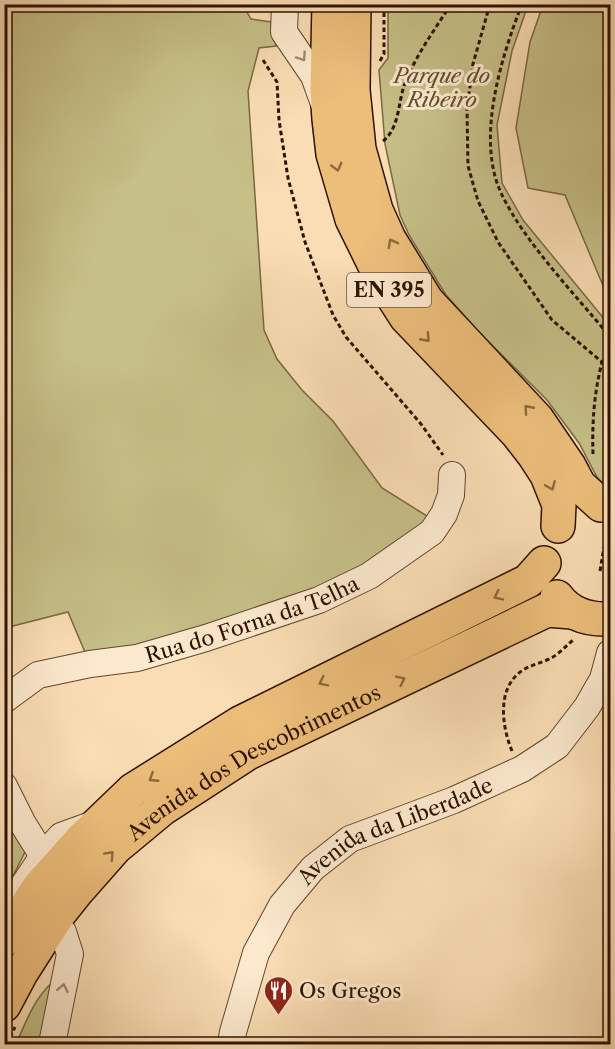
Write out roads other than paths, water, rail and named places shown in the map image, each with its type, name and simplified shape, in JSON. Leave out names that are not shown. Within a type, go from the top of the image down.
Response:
[{"type":"main road","name":"EN 395","points":[[328,4],[329,119],[333,154],[352,219],[381,278],[406,317],[517,433],[547,475],[559,505],[558,526]]},
{"type":"main road","name":"EN 395","points":[[354,4],[353,90],[358,149],[376,210],[389,239],[427,301],[537,419],[579,485],[606,506]]},
{"type":"main road","points":[[589,622],[561,603],[552,591],[546,577],[544,563],[546,549],[558,526],[577,511],[606,506]]},
{"type":"main road","name":"Avenida dos Descobrimentos","points":[[10,932],[39,887],[133,790],[240,723],[528,581],[544,563]]},
{"type":"main road","name":"Avenida dos Descobrimentos","points":[[12,1005],[58,915],[115,848],[162,809],[248,753],[547,610],[589,622]]},
{"type":"street","points":[[285,4],[284,32],[314,76],[329,119]]},
{"type":"street","name":"Rua do Forna da Telha","points":[[4,700],[38,675],[90,664],[137,658],[206,638],[319,600],[369,576],[432,532],[444,514],[452,495],[452,475]]},
{"type":"street","name":"Avenida da Liberdade","points":[[228,1040],[256,953],[282,906],[313,868],[350,839],[454,800],[522,770],[557,746],[587,707],[603,680],[609,655],[608,638],[606,631],[589,622]]},
{"type":"street","points":[[4,786],[23,824],[43,856]]},
{"type":"street","points":[[10,932],[17,894],[43,856],[62,836],[100,822]]},
{"type":"street","points":[[12,1005],[42,969],[74,916],[78,890]]},
{"type":"street","points":[[52,1044],[70,954],[63,932]]},
{"type":"place","name":"Os Gregos","points":[[278,1016]]},
{"type":"park label","name":"Parque do Ribeiro","points":[[442,87]]}]
